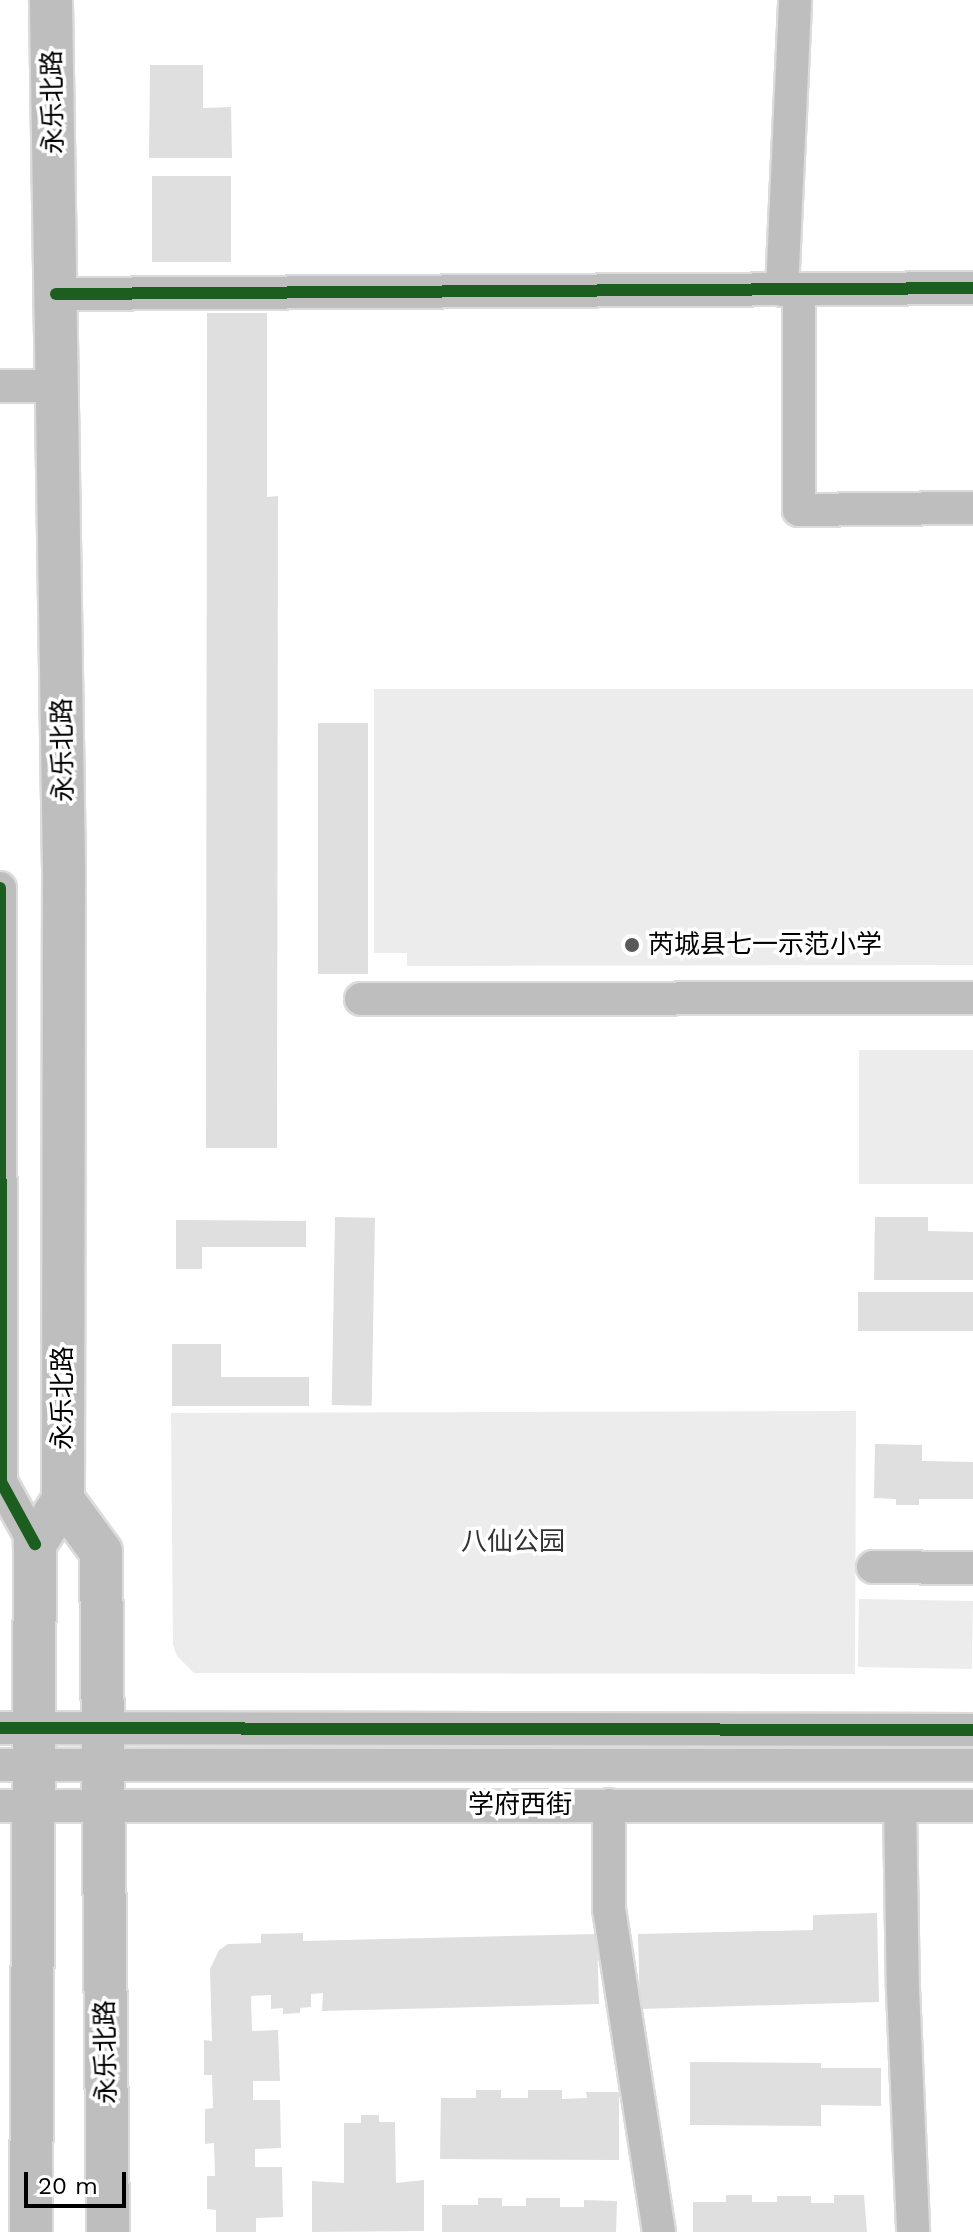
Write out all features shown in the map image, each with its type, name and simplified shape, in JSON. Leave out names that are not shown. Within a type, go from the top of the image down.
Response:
[{"type":"main road","name":"永乐北路","points":[[51,0],[64,870],[63,1500],[101,1552],[49,1749],[51,1806],[108,2232]]},
{"type":"main road","points":[[35,1544],[63,1500]]},
{"type":"main road","name":"永乐北路","points":[[31,2232],[51,1806],[35,1544]]},
{"type":"street","points":[[795,0],[791,289],[799,510],[973,508]]},
{"type":"street","points":[[56,294],[973,288]]},
{"type":"street","points":[[0,386],[57,386]]},
{"type":"street","points":[[0,888],[1,1482],[35,1544]]},
{"type":"street","points":[[361,999],[973,998]]},
{"type":"street","points":[[873,1567],[973,1568]]},
{"type":"street","points":[[49,1749],[973,1730]]},
{"type":"street","name":"学府西街","points":[[49,1749],[973,1765]]},
{"type":"street","points":[[609,1805],[609,1909],[659,2232]]},
{"type":"street","name":"学府西街","points":[[51,1806],[973,1806]]},
{"type":"street","points":[[900,1806],[903,1989],[913,2232]]},
{"type":"green space","points":[[374,689],[973,689],[973,965],[407,966],[407,953],[374,953]]},
{"type":"green space","points":[[859,1050],[973,1050],[973,1184],[859,1184]]},
{"type":"green space","name":"八仙公园","points":[[856,1411],[855,1674],[194,1673],[177,1656],[173,1645],[171,1413]]},
{"type":"green space","points":[[859,1599],[973,1601],[972,1669],[858,1667]]},
{"type":"building","points":[[150,65],[203,65],[203,108],[231,107],[232,158],[149,158]]},
{"type":"building","points":[[152,176],[231,176],[231,262],[152,262]]},
{"type":"building","points":[[207,313],[267,313],[267,497],[278,496],[277,1148],[206,1148]]},
{"type":"building","points":[[318,723],[368,723],[368,974],[318,974]]},
{"type":"building","points":[[335,1217],[375,1218],[372,1406],[332,1405]]},
{"type":"building","points":[[875,1217],[928,1217],[928,1231],[973,1232],[973,1280],[874,1280]]},
{"type":"building","points":[[176,1220],[306,1221],[306,1247],[202,1247],[202,1269],[176,1269]]},
{"type":"building","points":[[858,1292],[973,1292],[973,1331],[858,1331]]},
{"type":"building","points":[[172,1344],[221,1344],[221,1377],[309,1377],[309,1406],[172,1406]]},
{"type":"building","points":[[875,1444],[922,1445],[922,1461],[973,1462],[973,1499],[919,1499],[919,1505],[896,1505],[896,1499],[874,1498]]},
{"type":"building","points":[[877,1913],[879,2002],[640,2009],[638,1934],[813,1930],[813,1915]]},
{"type":"building","points":[[303,1933],[303,1941],[597,1934],[599,2004],[322,2011],[323,1993],[311,1994],[311,2007],[300,2008],[300,2013],[283,2014],[283,2008],[271,2009],[271,1995],[251,1996],[252,2031],[278,2030],[280,2081],[253,2081],[253,2100],[280,2100],[281,2148],[255,2149],[255,2167],[282,2167],[283,2217],[256,2218],[256,2232],[216,2232],[216,2210],[207,2209],[207,2176],[215,2176],[214,2143],[205,2144],[205,2109],[213,2108],[212,2075],[204,2075],[204,2040],[212,2041],[210,1969],[219,1950],[228,1944],[261,1943],[261,1934]]},
{"type":"building","points":[[690,2062],[821,2063],[821,2068],[881,2068],[881,2106],[821,2105],[821,2126],[690,2125]]},
{"type":"building","points":[[476,2090],[501,2090],[501,2098],[528,2098],[528,2090],[562,2090],[562,2099],[587,2098],[586,2092],[619,2092],[619,2160],[440,2159],[441,2098],[476,2098]]},
{"type":"building","points":[[361,2115],[379,2115],[379,2122],[395,2122],[396,2183],[424,2180],[424,2231],[312,2232],[312,2181],[344,2183],[344,2123],[361,2123]]},
{"type":"building","points":[[726,2195],[752,2195],[752,2202],[777,2202],[777,2196],[811,2196],[811,2203],[834,2203],[834,2195],[864,2195],[867,2232],[693,2232],[693,2202],[726,2202]]},
{"type":"building","points":[[478,2198],[502,2198],[502,2206],[526,2206],[526,2198],[560,2198],[560,2207],[584,2207],[584,2200],[617,2201],[616,2232],[442,2232],[442,2205],[478,2205]]},
{"type":"cycle path","points":[[56,294],[973,288]]},
{"type":"cycle path","points":[[0,888],[1,1482],[35,1544]]},
{"type":"cycle path","points":[[0,1728],[973,1730]]},
{"type":"place","name":"芮城县七一示范小学","points":[[632,945]]}]
